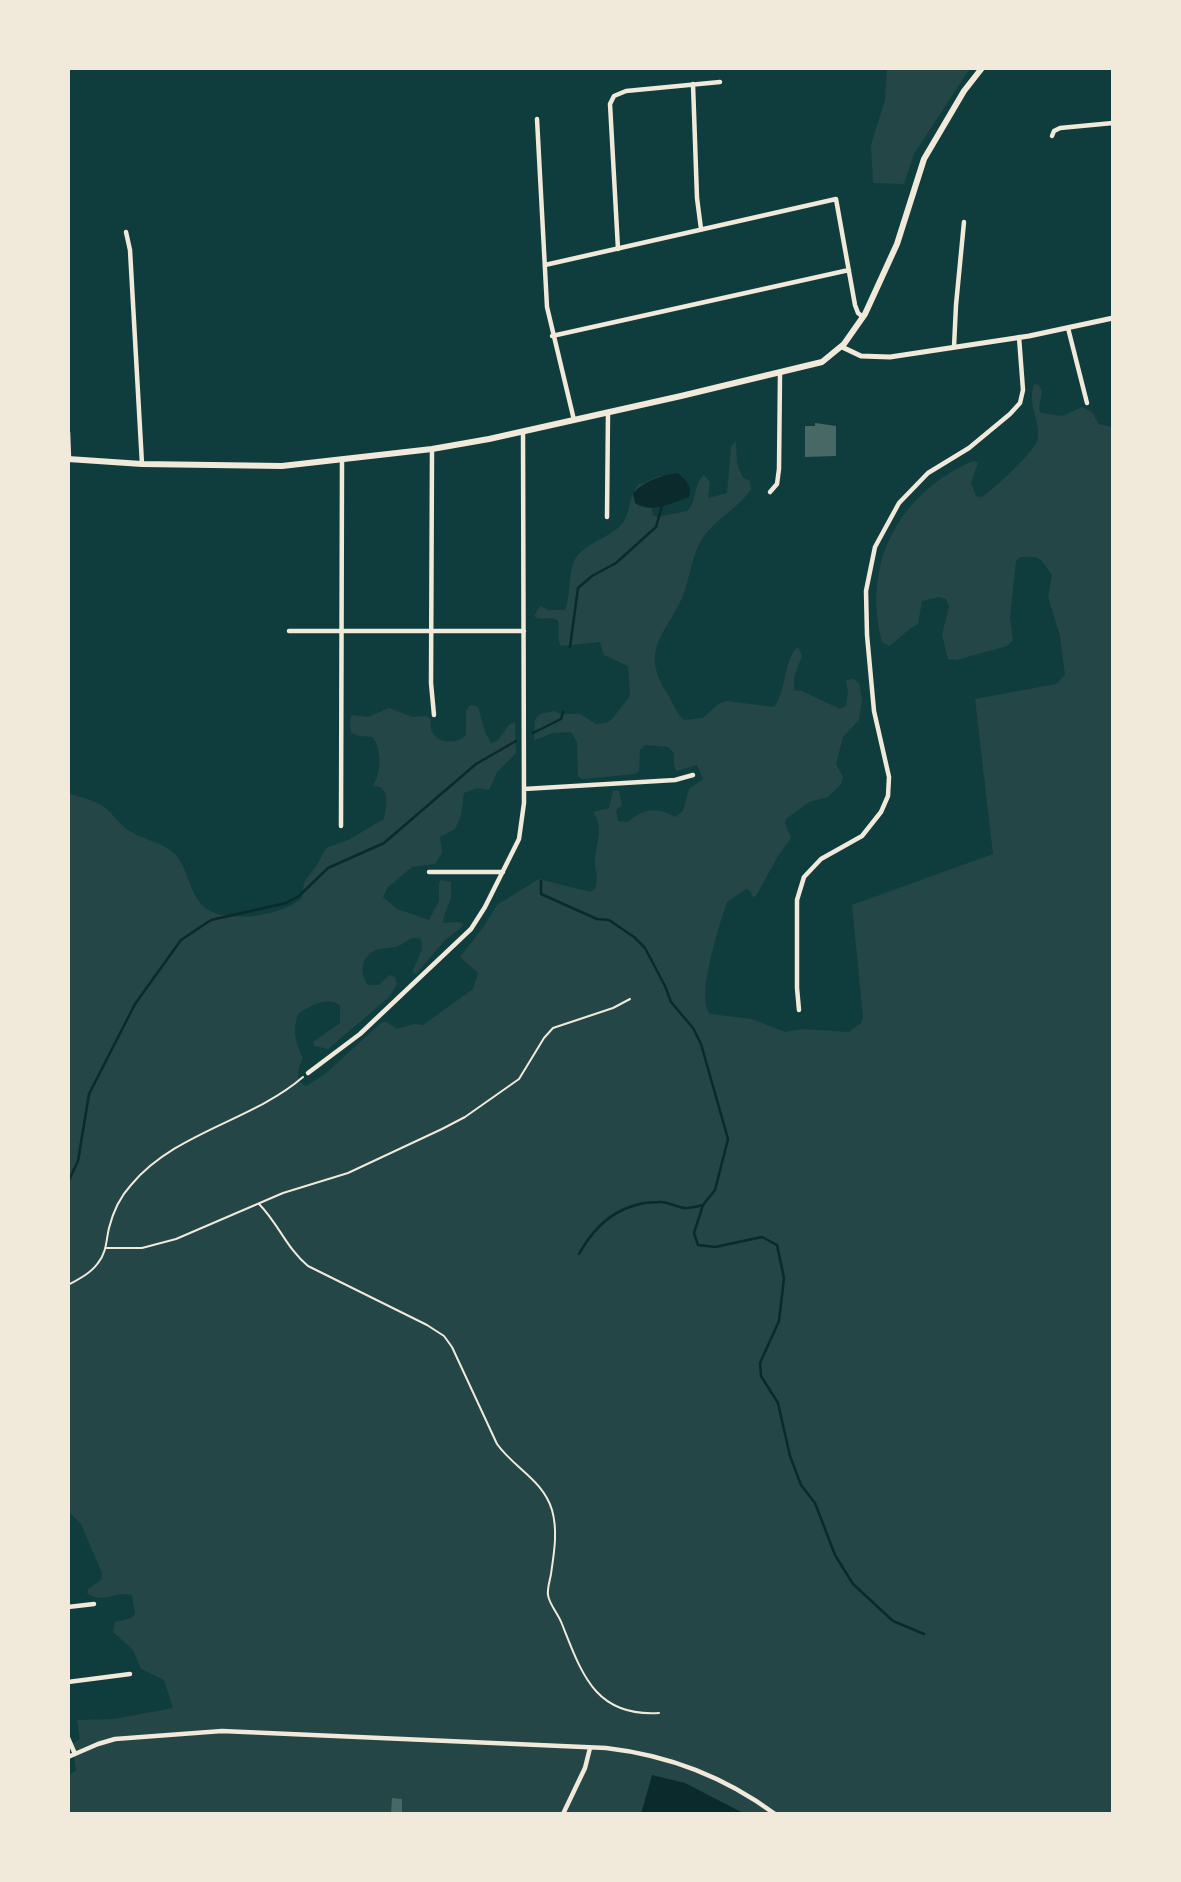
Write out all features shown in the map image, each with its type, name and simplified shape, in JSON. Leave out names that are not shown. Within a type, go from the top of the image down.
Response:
[{"type":"main road","points":[[69,459],[142,464],[282,466],[432,449],[780,374],[822,362],[842,347],[863,317],[891,258],[917,174],[927,152],[964,91],[982,68]]},
{"type":"street","points":[[618,249],[610,104],[614,96],[626,91],[720,82]]},
{"type":"street","points":[[693,84],[697,198],[701,229]]},
{"type":"street","points":[[537,119],[547,307],[573,420]]},
{"type":"street","points":[[1052,136],[1054,131],[1060,128],[1113,123]]},
{"type":"street","points":[[545,265],[836,198],[856,308],[863,317]]},
{"type":"street","points":[[954,347],[964,222]]},
{"type":"street","points":[[126,232],[131,260],[142,464]]},
{"type":"street","points":[[552,336],[849,270]]},
{"type":"street","points":[[842,347],[856,354],[877,357],[1019,338],[1113,318]]},
{"type":"street","points":[[1068,328],[1087,403]]},
{"type":"street","points":[[799,1010],[797,900],[804,877],[821,859],[862,836],[881,812],[888,796],[889,777],[874,712],[867,635],[866,591],[875,547],[899,503],[928,473],[969,448],[1020,403],[1023,390],[1019,338]]},
{"type":"street","points":[[770,492],[777,484],[779,469],[780,374]]},
{"type":"street","points":[[607,517],[608,412]]},
{"type":"street","points":[[307,1073],[351,1041],[459,942],[478,919],[521,832],[524,789],[523,431]]},
{"type":"street","points":[[68,432],[69,459]]},
{"type":"street","points":[[432,449],[431,688],[434,715]]},
{"type":"street","points":[[341,826],[342,460]]},
{"type":"street","points":[[289,631],[524,631]]},
{"type":"street","points":[[524,789],[675,780],[693,775]]},
{"type":"street","points":[[429,872],[503,872]]},
{"type":"street","points":[[68,1608],[94,1604]]},
{"type":"street","points":[[68,1682],[130,1674]]},
{"type":"street","points":[[68,1757],[115,1739],[222,1731],[590,1748],[634,1752],[691,1768],[729,1785],[775,1814]]},
{"type":"street","points":[[68,1738],[75,1754]]},
{"type":"street","points":[[563,1814],[585,1768],[590,1748]]},
{"type":"path","points":[[106,1248],[134,1249],[162,1244],[293,1190],[348,1173],[457,1122],[519,1079],[553,1028],[613,1008],[630,999]]},
{"type":"path","points":[[68,1285],[93,1269],[106,1248],[108,1230],[117,1207],[129,1187],[146,1170],[183,1145],[278,1096],[307,1073]]},
{"type":"path","points":[[259,1204],[272,1218],[293,1251],[308,1266],[427,1325],[448,1341],[498,1444],[506,1455],[536,1482],[548,1499],[555,1529],[548,1596],[594,1690],[609,1703],[623,1710],[644,1714],[659,1713]]},
{"type":"shaded area","points":[[887,68],[970,68],[914,154],[904,184],[873,183],[871,145],[885,100]]},
{"type":"shaded area","points":[[1034,384],[1039,385],[1042,391],[1039,409],[1041,413],[1062,416],[1082,407],[1092,412],[1099,424],[1113,427],[1113,1814],[68,1814],[68,1776],[76,1770],[72,1744],[80,1739],[77,1720],[114,1719],[173,1708],[164,1680],[141,1669],[133,1650],[113,1632],[115,1622],[131,1618],[135,1614],[132,1595],[98,1598],[87,1593],[88,1589],[101,1580],[102,1573],[81,1524],[68,1511],[68,793],[99,804],[131,832],[174,853],[197,899],[211,911],[237,917],[267,914],[281,910],[302,898],[304,882],[326,848],[350,839],[384,819],[385,794],[380,787],[372,786],[378,776],[378,747],[372,737],[351,733],[352,715],[368,717],[389,708],[413,717],[427,716],[431,720],[433,733],[448,742],[466,735],[466,711],[470,705],[478,707],[491,743],[497,741],[510,724],[515,722],[516,753],[497,772],[489,790],[477,788],[464,793],[461,816],[455,829],[440,837],[442,853],[435,864],[412,867],[388,887],[383,897],[397,909],[429,920],[439,901],[439,883],[441,880],[451,882],[451,898],[443,923],[458,922],[463,924],[462,927],[445,940],[416,974],[412,972],[422,950],[421,940],[411,939],[396,947],[373,951],[363,964],[363,975],[368,985],[379,985],[389,975],[395,977],[397,984],[389,997],[328,1049],[315,1046],[313,1042],[340,1023],[340,1006],[331,1001],[325,1002],[313,1005],[298,1014],[296,1037],[303,1058],[298,1077],[306,1086],[325,1074],[382,1022],[387,1022],[397,1029],[414,1024],[423,1025],[473,989],[478,973],[460,957],[497,905],[539,879],[590,892],[595,889],[595,855],[599,830],[593,812],[609,808],[613,790],[619,791],[622,805],[616,810],[618,821],[628,822],[650,810],[662,811],[675,817],[683,811],[689,789],[703,779],[697,765],[676,771],[674,753],[668,747],[645,745],[640,750],[639,771],[635,774],[582,779],[578,776],[577,742],[571,732],[553,733],[534,740],[535,720],[540,714],[554,711],[580,714],[596,724],[606,723],[630,696],[628,666],[604,655],[600,642],[561,646],[558,621],[534,616],[540,606],[549,610],[565,610],[574,561],[583,550],[622,524],[639,484],[663,476],[651,506],[653,515],[657,517],[687,511],[704,475],[710,482],[708,498],[727,493],[731,446],[736,441],[737,464],[743,478],[750,481],[751,489],[709,530],[699,544],[685,590],[656,651],[655,663],[659,677],[684,720],[703,718],[717,705],[726,701],[774,707],[790,658],[798,647],[802,656],[794,677],[794,690],[802,691],[840,709],[846,706],[846,680],[853,679],[859,683],[862,700],[859,720],[843,737],[836,764],[843,777],[841,784],[828,797],[809,802],[786,819],[791,838],[756,896],[752,897],[751,891],[746,889],[727,902],[710,960],[705,993],[706,1006],[710,1014],[752,1019],[785,1032],[802,1029],[849,1032],[861,1023],[863,1017],[852,905],[993,854],[975,699],[1056,684],[1065,675],[1060,636],[1048,597],[1052,575],[1041,560],[1035,557],[1020,557],[1016,561],[1010,617],[1013,640],[1007,646],[956,660],[948,659],[942,635],[949,606],[946,599],[939,597],[922,601],[918,624],[889,646],[882,642],[877,614],[877,586],[882,560],[891,536],[904,514],[922,494],[943,477],[974,461],[978,463],[971,483],[976,496],[982,497],[1014,469],[1036,444],[1038,431],[1032,399]]},
{"type":"shaded area","points":[[678,473],[689,487],[689,497],[655,508],[635,503],[633,493],[643,485],[659,477]]},
{"type":"shaded area","points":[[652,1775],[685,1783],[745,1814],[641,1814]]},
{"type":"building","points":[[815,423],[836,426],[836,456],[805,457],[805,426],[815,426]]},
{"type":"building","points":[[392,1798],[402,1799],[402,1814],[391,1814]]},
{"type":"waterway","points":[[570,647],[578,588],[592,576],[616,563],[656,527],[662,506]]},
{"type":"waterway","points":[[533,733],[561,719],[563,712]]},
{"type":"waterway","points":[[68,1182],[78,1161],[89,1094],[135,1004],[181,940],[211,920],[286,903],[299,896],[328,868],[384,843],[476,764],[516,741]]},
{"type":"waterway","points":[[541,881],[541,894],[597,919],[609,920],[634,937],[645,948],[671,1002],[693,1028],[701,1044],[728,1139],[715,1190],[703,1205],[694,1233],[698,1245],[715,1247],[762,1237],[777,1245],[784,1278],[779,1321],[760,1363],[761,1376],[778,1403],[790,1456],[801,1485],[815,1503],[835,1555],[853,1584],[893,1621],[924,1634]]},
{"type":"waterway","points":[[579,1254],[593,1233],[611,1216],[622,1210],[659,1202],[686,1208],[703,1205]]}]
